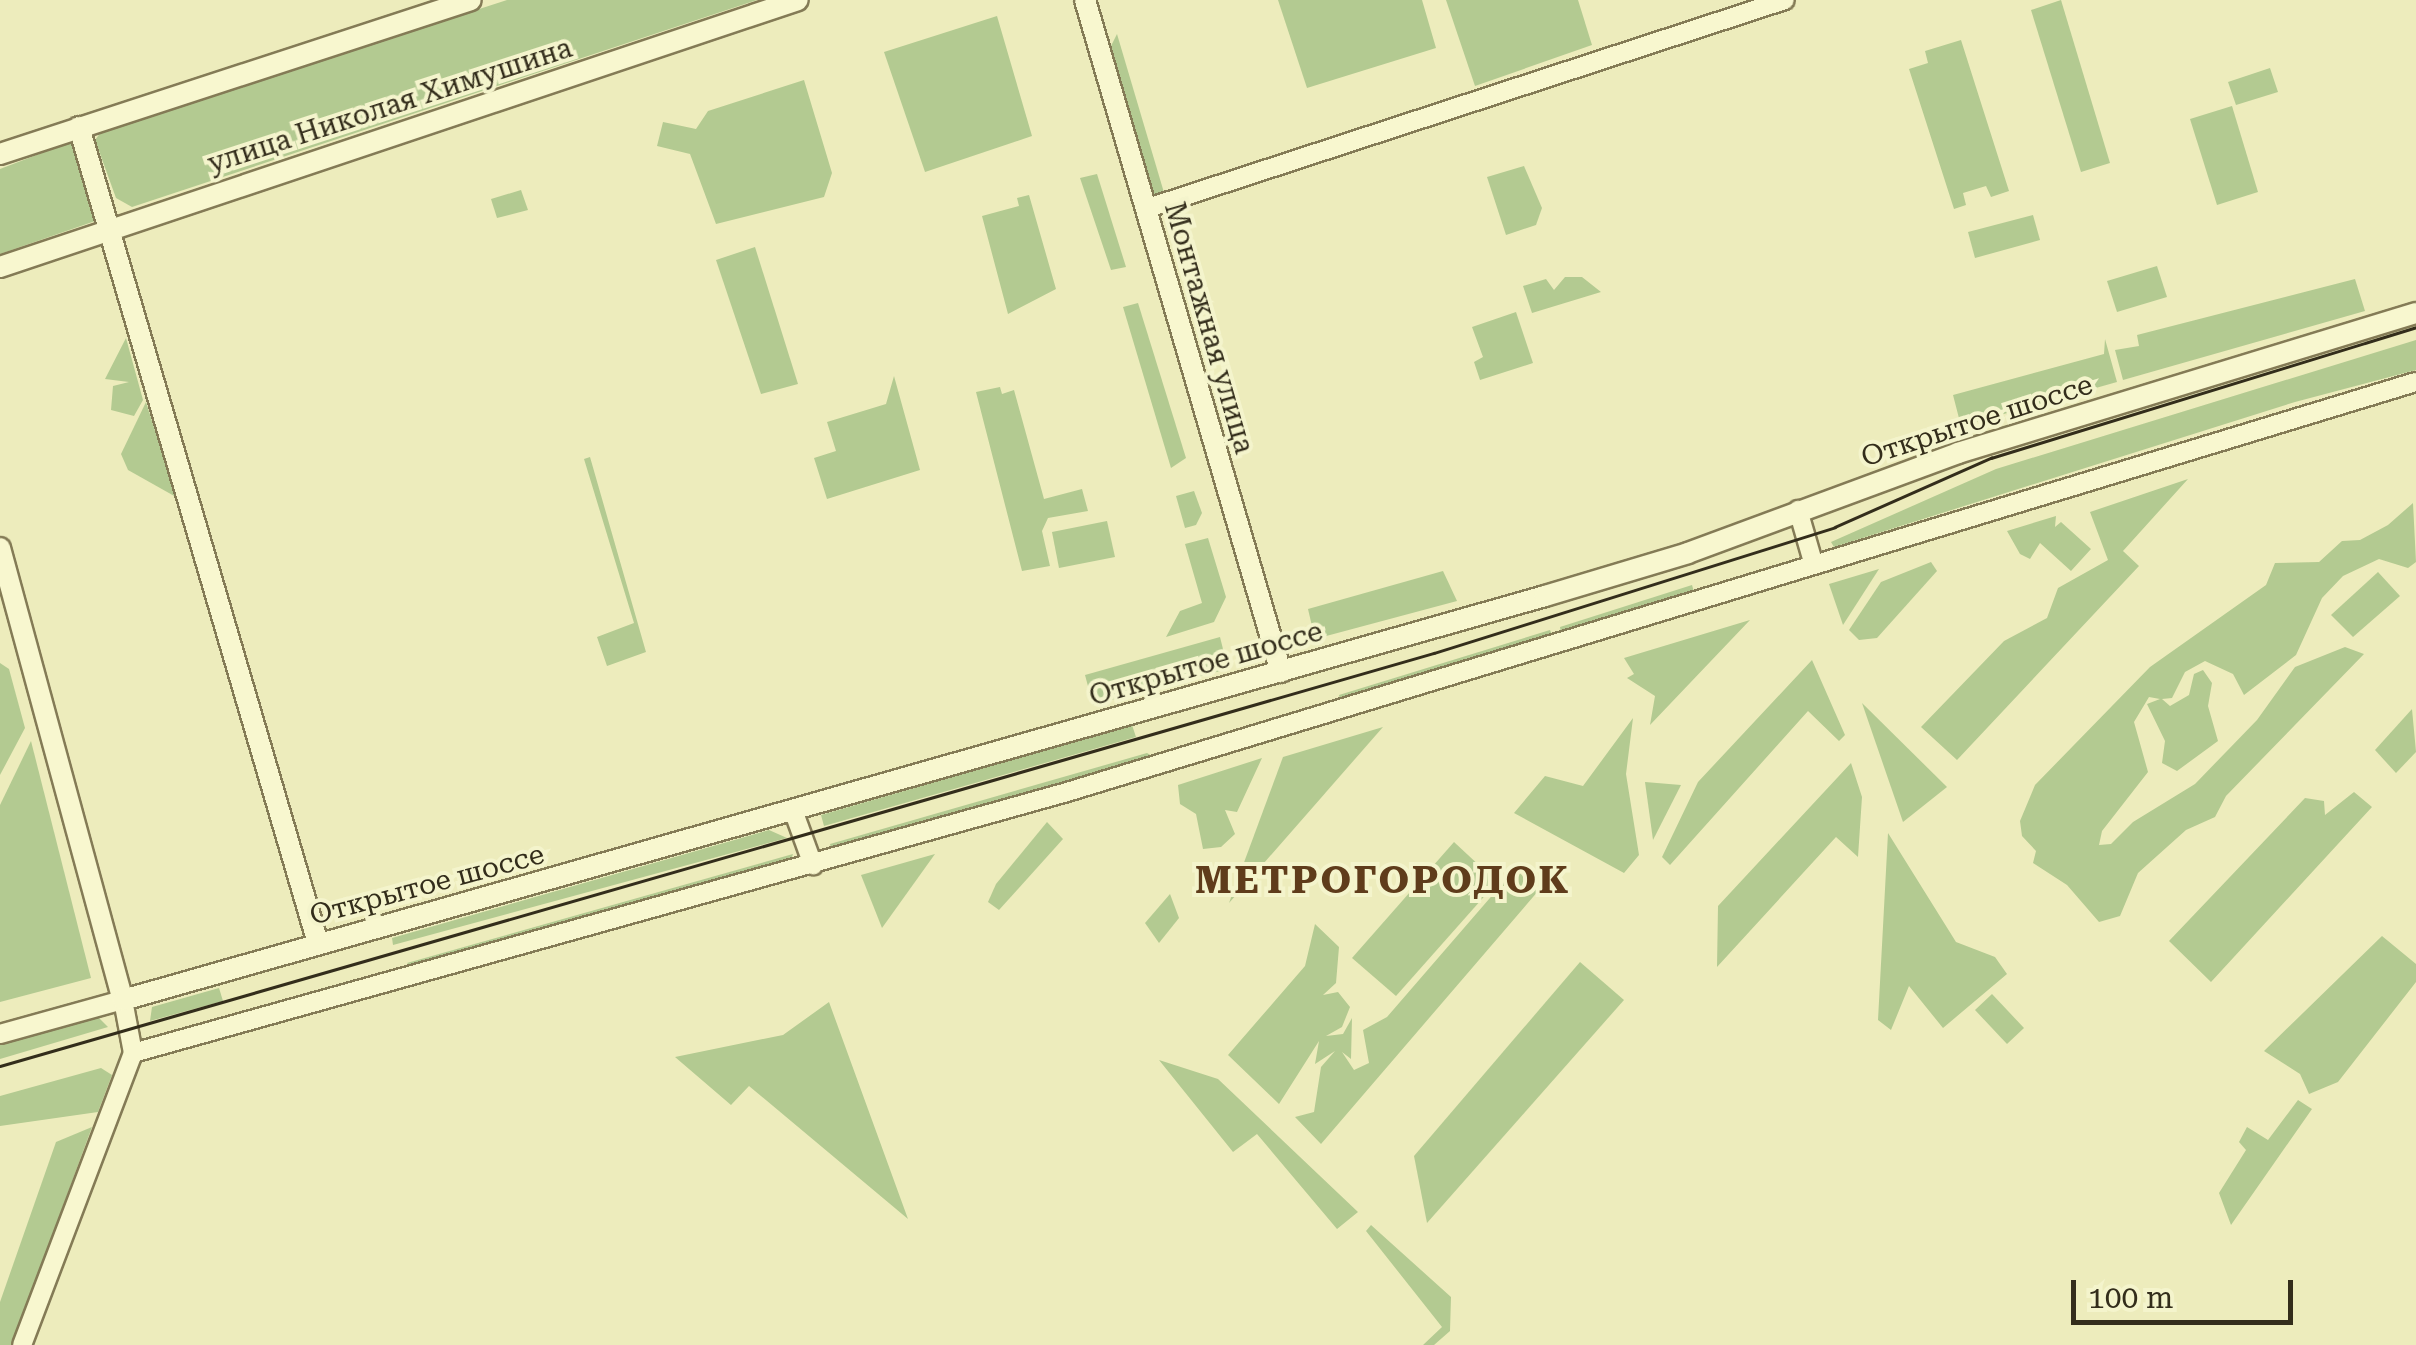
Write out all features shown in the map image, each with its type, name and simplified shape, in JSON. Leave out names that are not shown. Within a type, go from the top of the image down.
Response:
[{"type":"street","points":[[0,154],[470,0]]},
{"type":"street","name":"улица Николая Химушина","points":[[0,267],[112,226],[798,0]]},
{"type":"street","name":"Монтажная улица","points":[[1084,0],[1281,672]]},
{"type":"street","points":[[1144,209],[1785,0]]},
{"type":"street","points":[[79,127],[112,226],[318,942]]},
{"type":"street","name":"Открытое шоссе","points":[[0,1034],[1281,672],[1688,552],[1958,453],[2416,314]]},
{"type":"street","points":[[133,1053],[813,865],[1338,712],[1814,562],[2416,382]]},
{"type":"street","points":[[1798,510],[1814,562]]},
{"type":"street","points":[[0,548],[123,1000],[133,1053],[22,1345]]},
{"type":"street","points":[[794,810],[813,865]]},
{"type":"green space","points":[[507,0],[757,0],[132,207],[116,198],[95,140],[101,132]]},
{"type":"green space","points":[[1278,0],[1422,0],[1436,48],[1307,88]]},
{"type":"green space","points":[[1446,0],[1578,0],[1592,45],[1475,86]]},
{"type":"green space","points":[[2061,0],[2110,163],[2081,172],[2031,10]]},
{"type":"green space","points":[[997,16],[1032,136],[925,172],[884,52]]},
{"type":"green space","points":[[1117,34],[1165,196],[1150,200],[1108,52]]},
{"type":"green space","points":[[1961,40],[2009,191],[1991,197],[1986,186],[1963,193],[1966,205],[1954,209],[1909,69],[1928,63],[1925,51]]},
{"type":"green space","points":[[2270,68],[2278,92],[2236,105],[2228,82]]},
{"type":"green space","points":[[804,80],[832,173],[824,197],[716,224],[690,154],[657,146],[663,122],[696,129],[708,111]]},
{"type":"green space","points":[[2232,106],[2258,192],[2217,205],[2190,119]]},
{"type":"green space","points":[[73,141],[101,219],[0,254],[0,169]]},
{"type":"green space","points":[[1524,166],[1542,208],[1536,225],[1506,235],[1487,177]]},
{"type":"green space","points":[[1097,174],[1126,267],[1111,270],[1080,178]]},
{"type":"green space","points":[[521,190],[528,210],[497,218],[491,199]]},
{"type":"green space","points":[[1029,195],[1056,289],[1008,314],[982,216],[1019,206],[1017,198]]},
{"type":"green space","points":[[2033,215],[2040,240],[1975,258],[1968,232]]},
{"type":"green space","points":[[755,247],[798,384],[761,394],[716,260]]},
{"type":"green space","points":[[2157,266],[2167,297],[2117,312],[2107,281]]},
{"type":"green space","points":[[1565,277],[1582,277],[1601,292],[1532,313],[1523,286],[1546,279],[1554,290]]},
{"type":"green space","points":[[2355,279],[2365,311],[2123,380],[2115,350],[2139,346],[2137,335]]},
{"type":"green space","points":[[1138,303],[1186,458],[1171,468],[1123,307]]},
{"type":"green space","points":[[1516,312],[1533,363],[1480,380],[1474,362],[1483,357],[1472,327]]},
{"type":"green space","points":[[126,338],[143,400],[134,416],[111,410],[113,386],[129,382],[105,379]]},
{"type":"green space","points":[[2105,339],[2117,382],[1961,426],[1953,395],[2104,354]]},
{"type":"green space","points":[[2416,340],[2416,370],[2295,402],[1834,547],[1831,542],[1996,469]]},
{"type":"green space","points":[[894,376],[920,470],[827,499],[814,458],[836,451],[827,422],[886,404]]},
{"type":"green space","points":[[1000,387],[1002,394],[1014,390],[1044,499],[1082,489],[1088,511],[1048,518],[1042,531],[1050,566],[1022,571],[976,392]]},
{"type":"green space","points":[[146,402],[176,497],[128,470],[121,454]]},
{"type":"green space","points":[[590,457],[646,652],[607,666],[597,637],[634,623],[584,459]]},
{"type":"green space","points":[[2188,479],[2123,551],[2139,566],[1957,760],[1921,727],[2004,641],[2047,618],[2058,588],[2108,560],[2090,512]]},
{"type":"green space","points":[[1194,491],[1202,513],[1196,525],[1185,528],[1176,496]]},
{"type":"green space","points":[[2413,503],[2416,562],[2408,568],[2379,559],[2343,576],[2322,598],[2296,655],[2244,695],[2233,674],[2205,661],[2185,672],[2172,698],[2162,699],[2170,706],[2189,695],[2194,674],[2203,670],[2212,683],[2208,706],[2218,741],[2177,771],[2162,763],[2165,741],[2147,704],[2160,699],[2149,697],[2134,722],[2148,772],[2102,831],[2099,845],[2111,844],[2133,822],[2195,784],[2257,720],[2295,667],[2345,647],[2364,654],[2226,796],[2215,817],[2186,830],[2138,873],[2120,916],[2099,922],[2067,885],[2033,863],[2036,851],[2022,836],[2020,821],[2035,785],[2150,667],[2266,585],[2275,563],[2319,562],[2342,541],[2360,540],[2388,525]]},
{"type":"green space","points":[[2056,516],[2055,527],[2061,522],[2091,549],[2071,571],[2040,543],[2030,559],[2020,554],[2007,531]]},
{"type":"green space","points":[[1107,521],[1115,557],[1059,568],[1052,532]]},
{"type":"green space","points":[[1208,538],[1226,597],[1214,622],[1166,637],[1180,611],[1202,603],[1185,544]]},
{"type":"green space","points":[[1931,562],[1937,571],[1877,638],[1859,640],[1849,630],[1881,582]]},
{"type":"green space","points":[[1879,569],[1843,625],[1829,584]]},
{"type":"green space","points":[[1443,571],[1457,601],[1315,639],[1308,609]]},
{"type":"green space","points":[[2378,572],[2400,596],[2353,637],[2331,615]]},
{"type":"green space","points":[[1692,585],[1694,592],[1561,633],[1560,627]]},
{"type":"green space","points":[[1750,620],[1650,725],[1655,696],[1627,678],[1634,674],[1624,658]]},
{"type":"green space","points":[[1550,630],[1553,637],[1341,703],[1339,695]]},
{"type":"green space","points":[[1220,637],[1228,669],[1093,705],[1085,675]]},
{"type":"green space","points":[[1812,660],[1845,735],[1839,741],[1808,711],[1670,865],[1662,857],[1698,782]]},
{"type":"green space","points":[[0,663],[9,669],[25,728],[0,775]]},
{"type":"green space","points":[[1862,703],[1947,787],[1903,822]]},
{"type":"green space","points":[[2412,709],[2416,752],[2396,773],[2375,750]]},
{"type":"green space","points":[[1633,718],[1626,774],[1639,855],[1624,873],[1514,813],[1545,776],[1583,786]]},
{"type":"green space","points":[[1132,725],[1136,737],[824,826],[821,815]]},
{"type":"green space","points":[[1383,727],[1229,903],[1283,757]]},
{"type":"green space","points":[[31,741],[91,978],[0,1002],[0,805]]},
{"type":"green space","points":[[1147,753],[1157,759],[832,851],[830,844]]},
{"type":"green space","points":[[1262,758],[1237,812],[1225,810],[1235,834],[1221,847],[1203,849],[1196,814],[1180,804],[1178,785]]},
{"type":"green space","points":[[1851,763],[1862,797],[1858,857],[1836,837],[1717,967],[1718,906]]},
{"type":"green space","points":[[1645,782],[1681,785],[1653,840]]},
{"type":"green space","points":[[2354,792],[2372,807],[2211,982],[2169,941],[2305,798],[2324,801],[2325,815]]},
{"type":"green space","points":[[1047,822],[1063,839],[999,910],[988,902],[996,884]]},
{"type":"green space","points":[[769,830],[787,838],[393,945],[392,938]]},
{"type":"green space","points":[[1888,833],[1956,942],[1995,957],[2007,974],[1943,1028],[1909,986],[1891,1030],[1878,1020]]},
{"type":"green space","points":[[1454,842],[1497,882],[1396,996],[1352,958]]},
{"type":"green space","points":[[793,854],[790,863],[414,969],[407,963]]},
{"type":"green space","points":[[935,854],[882,928],[861,875]]},
{"type":"green space","points":[[1515,869],[1539,890],[1321,1144],[1295,1117],[1314,1112],[1321,1067],[1335,1051],[1315,1064],[1319,1041],[1279,1104],[1228,1055],[1305,966],[1315,924],[1339,947],[1336,983],[1323,995],[1338,992],[1350,1007],[1342,1027],[1326,1036],[1343,1034],[1352,1018],[1351,1059],[1342,1052],[1354,1070],[1369,1063],[1363,1030],[1387,1017]]},
{"type":"green space","points":[[1170,894],[1179,918],[1159,943],[1145,923]]},
{"type":"green space","points":[[2382,936],[2416,964],[2416,982],[2338,1082],[2309,1094],[2300,1074],[2264,1051]]},
{"type":"green space","points":[[1580,962],[1624,1000],[1427,1223],[1414,1156]]},
{"type":"green space","points":[[219,988],[223,1001],[150,1021],[152,1007]]},
{"type":"green space","points":[[1992,994],[2024,1028],[2007,1044],[1975,1010]]},
{"type":"green space","points":[[829,1002],[908,1219],[749,1086],[731,1105],[675,1057],[783,1035]]},
{"type":"green space","points":[[98,1017],[108,1027],[0,1059],[0,1043]]},
{"type":"green space","points":[[1159,1060],[1218,1079],[1358,1212],[1337,1229],[1257,1134],[1233,1152]]},
{"type":"green space","points":[[101,1068],[112,1075],[98,1112],[0,1126],[0,1096]]},
{"type":"green space","points":[[2298,1100],[2312,1109],[2231,1225],[2219,1193],[2246,1150],[2239,1142],[2247,1127],[2268,1140]]},
{"type":"green space","points":[[92,1127],[12,1345],[0,1345],[0,1302],[56,1142]]},
{"type":"green space","points":[[1371,1225],[1451,1297],[1450,1331],[1434,1345],[1423,1345],[1442,1327],[1366,1231]]},
{"type":"tram line","points":[[0,1066],[1434,653],[1835,527],[1991,458],[2416,327]]},
{"type":"district","name":"МЕТРОГОРОДОК","points":[[1383,881]]}]
